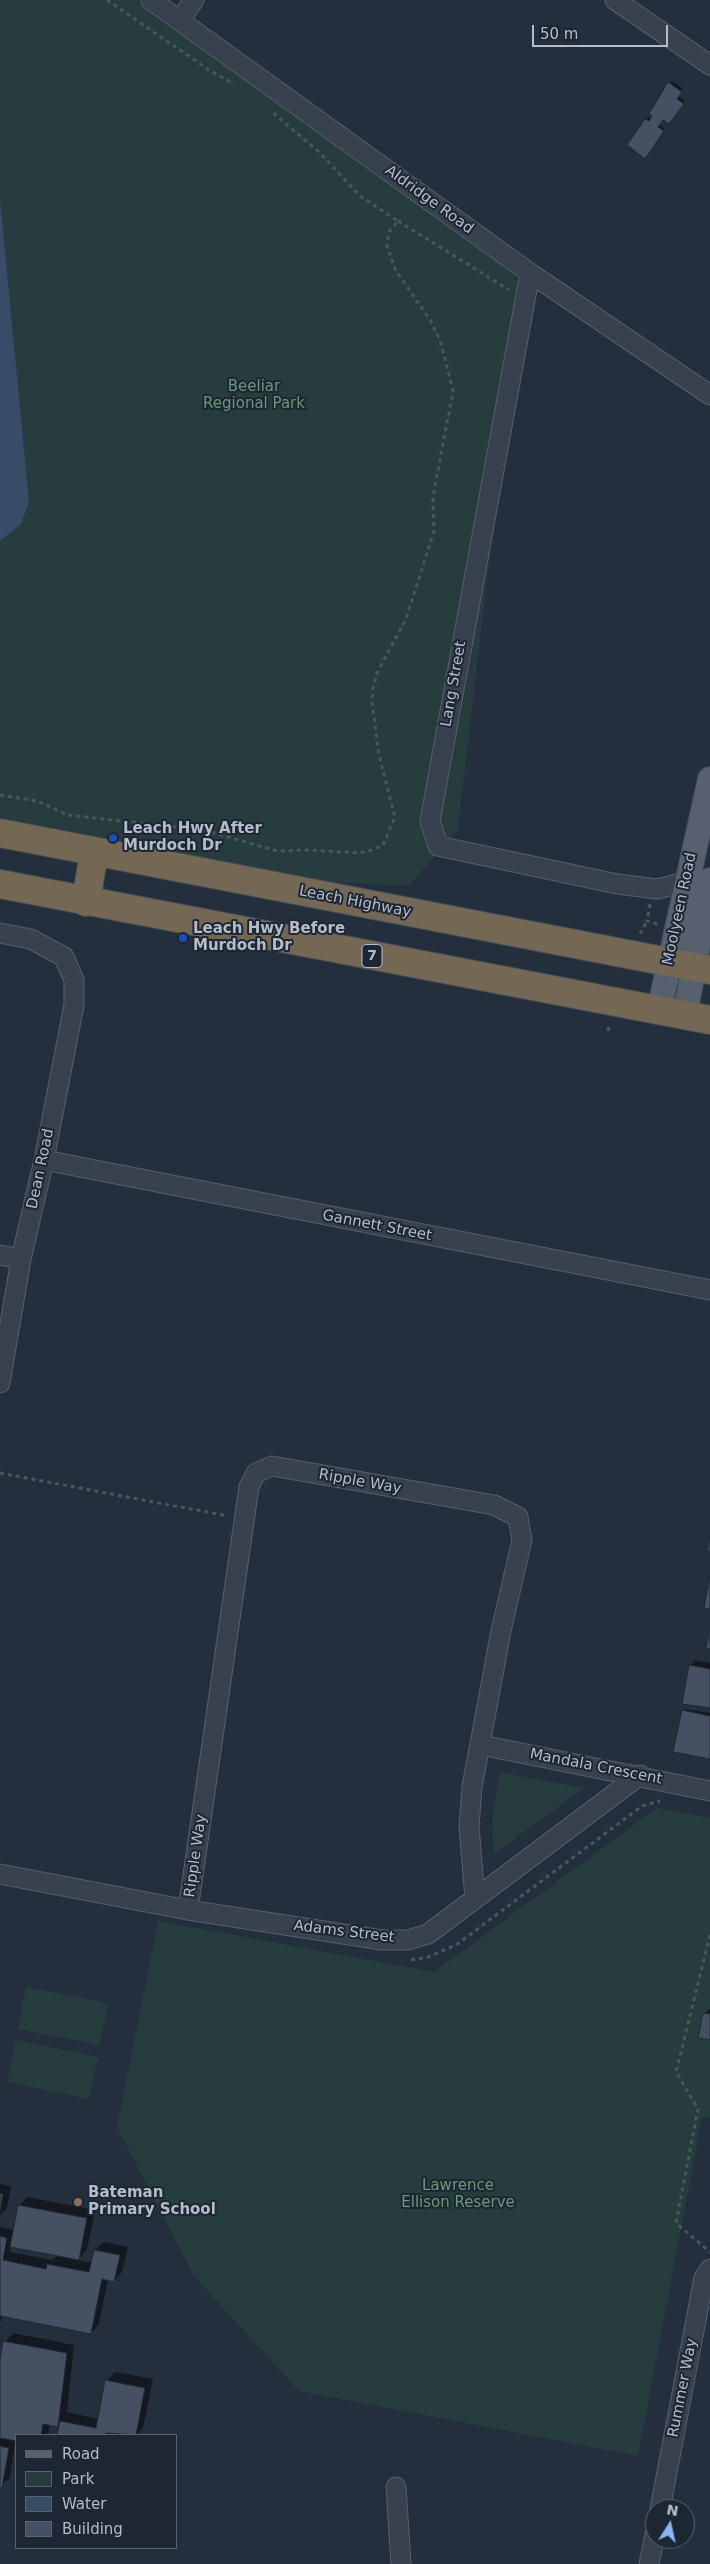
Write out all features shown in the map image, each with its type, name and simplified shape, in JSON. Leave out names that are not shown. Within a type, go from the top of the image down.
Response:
[{"type":"highway","name":"Leach Highway","points":[[0,833],[691,966]]},
{"type":"highway","points":[[86,902],[94,852]]},
{"type":"highway","name":"7","points":[[0,884],[86,902],[684,1015]]},
{"type":"main road","name":"Moolyeen Road","points":[[691,966],[686,882],[710,779]]},
{"type":"main road","name":"Moolyeen Road","points":[[684,1015],[691,966],[710,880]]},
{"type":"street","name":"Aldridge Road","points":[[151,0],[530,273],[710,395]]},
{"type":"street","points":[[180,20],[194,0]]},
{"type":"street","points":[[615,0],[710,66]]},
{"type":"street","name":"Lang Street","points":[[530,273],[430,821],[438,846],[617,884],[666,889],[686,882]]},
{"type":"street","name":"Dean Road","points":[[0,933],[31,939],[64,957],[74,980],[74,1005],[44,1160],[21,1259],[0,1383]]},
{"type":"street","name":"Gannett Street","points":[[44,1160],[710,1290]]},
{"type":"street","points":[[0,1255],[21,1259]]},
{"type":"street","name":"Ripple Way","points":[[188,1910],[243,1518],[249,1487],[256,1473],[272,1466],[494,1506],[518,1517],[522,1540],[502,1631],[472,1788],[469,1827],[475,1898]]},
{"type":"street","name":"Mandala Crescent","points":[[481,1745],[640,1775],[710,1791]]},
{"type":"street","name":"Adams Street","points":[[0,1874],[188,1910],[382,1940],[408,1940],[428,1934],[640,1775]]},
{"type":"street","name":"Rummer Way","points":[[662,2499],[704,2278],[710,2269]]},
{"type":"street","points":[[396,2487],[401,2564]]},
{"type":"street","points":[[649,2564],[652,2549]]},
{"type":"path","points":[[107,0],[209,70],[240,88]]},
{"type":"path","points":[[270,110],[319,152],[360,196],[525,300]]},
{"type":"path","points":[[0,795],[37,801],[68,815],[204,830],[276,851],[306,850],[360,853],[383,845],[395,817],[379,755],[372,702],[373,688],[377,673],[406,619],[434,532],[433,497],[453,391],[440,340],[430,320],[395,269],[387,246],[389,232],[398,221]]},
{"type":"path","points":[[650,903],[647,921],[655,924]]},
{"type":"path","points":[[0,1473],[243,1518]]},
{"type":"path","points":[[401,1960],[428,1957],[456,1945],[642,1806],[651,1802],[667,1800]]},
{"type":"path","points":[[710,1935],[676,2072],[698,2109],[676,2223],[710,2252]]},
{"type":"green space","name":"Beeliar Regional Park","points":[[0,0],[138,0],[513,270],[518,283],[518,317],[458,829],[409,886],[326,882],[0,817]]},
{"type":"green space","points":[[499,1772],[584,1788],[494,1854],[492,1827]]},
{"type":"green space","name":"Lawrence Ellison Reserve","points":[[657,1808],[710,1818],[710,2118],[702,2117],[638,2456],[299,2391],[194,2276],[117,2127],[158,1921],[434,1972]]},
{"type":"green space","points":[[26,1987],[108,2003],[100,2045],[18,2029]]},
{"type":"green space","points":[[16,2040],[98,2057],[89,2099],[7,2082]]},
{"type":"water","points":[[0,199],[29,502],[21,524],[0,541]]},
{"type":"building","points":[[668,82],[682,92],[677,99],[684,104],[669,124],[663,120],[658,127],[664,131],[645,159],[627,145],[645,119],[649,121],[652,116],[649,114]]},
{"type":"building","points":[[710,1535],[710,1552],[707,1551]]},
{"type":"building","points":[[710,1580],[710,1609],[704,1608]]},
{"type":"building","points":[[710,1628],[710,1649],[706,1648]]},
{"type":"building","points":[[689,1665],[710,1669],[710,1708],[682,1704]]},
{"type":"building","points":[[682,1710],[710,1716],[710,1759],[673,1752]]},
{"type":"building","points":[[703,2013],[710,2014],[710,2040],[698,2038]]},
{"type":"building","points":[[0,2193],[3,2194],[0,2213]]},
{"type":"building","points":[[18,2205],[87,2218],[79,2260],[10,2247]]},
{"type":"building","points":[[0,2236],[7,2238],[3,2260],[46,2269],[47,2264],[89,2272],[94,2250],[120,2255],[114,2282],[102,2279],[91,2334],[0,2316]]},
{"type":"building","points":[[3,2341],[67,2353],[58,2427],[43,2424],[41,2434],[15,2434],[15,2441],[0,2438],[0,2360]]},
{"type":"building","points":[[105,2380],[145,2388],[136,2434],[57,2434],[60,2421],[96,2428]]},
{"type":"building","points":[[0,2446],[9,2448],[2,2488],[0,2488]]},
{"type":"place","name":"Leach Hwy After Murdoch Dr","points":[[113,838]]},
{"type":"place","name":"Leach Hwy Before Murdoch Dr","points":[[183,938]]},
{"type":"place","name":"Bateman Primary School","points":[[78,2202]]}]
